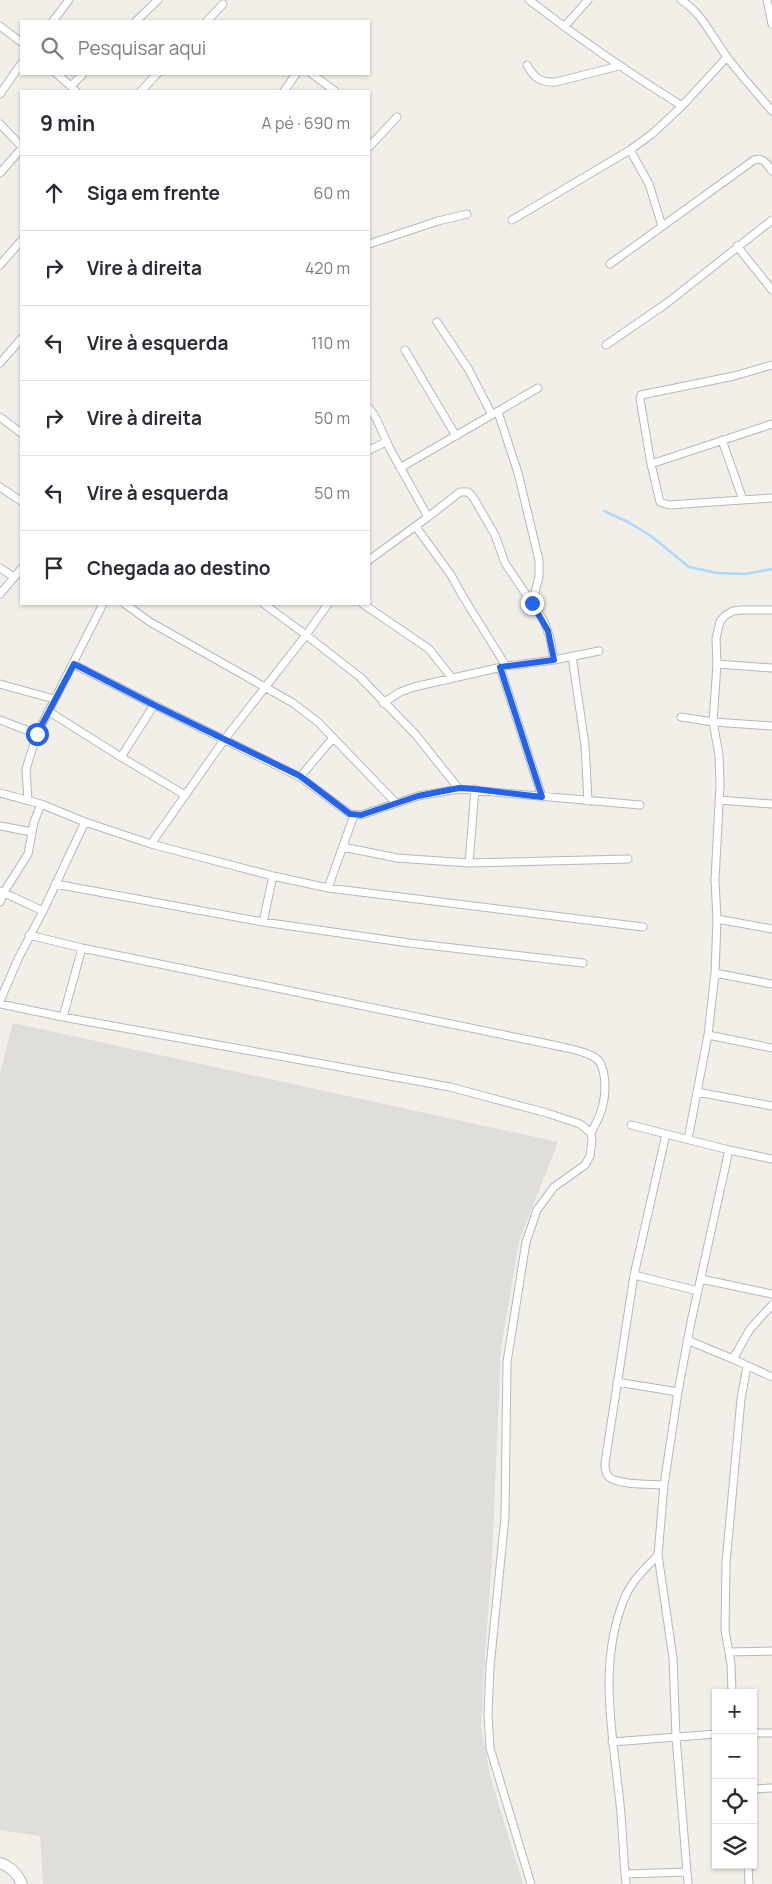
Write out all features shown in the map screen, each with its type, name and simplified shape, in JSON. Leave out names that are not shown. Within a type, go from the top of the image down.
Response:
[{"type":"street","points":[[53,20],[69,0]]},
{"type":"street","points":[[137,20],[158,0]]},
{"type":"street","points":[[528,0],[564,28],[619,66],[682,106]]},
{"type":"street","points":[[564,28],[588,0]]},
{"type":"street","points":[[681,0],[691,6],[702,18],[727,57],[771,106]]},
{"type":"street","points":[[767,0],[772,24]]},
{"type":"street","points":[[208,20],[223,4]]},
{"type":"street","points":[[0,26],[20,41]]},
{"type":"street","points":[[512,220],[630,150],[652,134],[682,106],[727,57]]},
{"type":"street","points":[[0,94],[20,65]]},
{"type":"street","points":[[527,65],[535,78],[548,83],[619,66]]},
{"type":"street","points":[[58,75],[73,89],[82,75]]},
{"type":"street","points":[[142,90],[157,75]]},
{"type":"street","points":[[285,90],[295,75]]},
{"type":"street","points":[[313,75],[334,90]]},
{"type":"street","points":[[370,146],[397,117]]},
{"type":"street","points":[[0,124],[20,147]]},
{"type":"street","points":[[0,173],[20,149]]},
{"type":"street","points":[[630,150],[649,184],[662,226]]},
{"type":"street","points":[[610,264],[754,160],[758,159],[765,162],[772,171]]},
{"type":"street","points":[[370,244],[438,221],[467,214]]},
{"type":"street","points":[[606,344],[667,303],[772,220]]},
{"type":"street","points":[[0,265],[20,242]]},
{"type":"street","points":[[737,246],[772,290]]},
{"type":"street","points":[[437,322],[495,413],[518,473],[539,560],[538,585],[532,603]]},
{"type":"street","points":[[0,363],[20,340]]},
{"type":"street","points":[[404,350],[456,436]]},
{"type":"street","points":[[772,365],[734,376],[641,396],[640,399],[651,464],[660,502],[664,504],[772,498]]},
{"type":"street","points":[[400,468],[538,388]]},
{"type":"street","points":[[370,409],[428,517]]},
{"type":"street","points":[[0,417],[20,431]]},
{"type":"street","points":[[651,464],[772,424]]},
{"type":"street","points":[[722,440],[743,500]]},
{"type":"street","points":[[370,450],[386,442]]},
{"type":"street","points":[[0,487],[20,500]]},
{"type":"street","points":[[370,559],[416,527],[460,492],[468,492],[473,497],[495,535],[505,562],[548,631],[554,660]]},
{"type":"street","points":[[416,527],[451,574],[503,667],[542,797]]},
{"type":"street","points":[[0,568],[14,577]]},
{"type":"street","points":[[0,594],[20,570]]},
{"type":"street","points":[[28,800],[26,769],[37,734],[103,605]]},
{"type":"street","points":[[126,605],[150,622],[308,714],[396,803]]},
{"type":"street","points":[[265,605],[360,677],[416,735],[459,788]]},
{"type":"street","points":[[151,844],[224,740],[327,605]]},
{"type":"street","points":[[364,605],[429,650],[452,678]]},
{"type":"street","points":[[688,1139],[708,1035],[715,973],[717,919],[715,880],[719,800],[719,755],[713,722],[717,664],[716,639],[720,621],[726,615],[741,610],[772,610]]},
{"type":"street","points":[[384,703],[410,688],[503,667],[599,651]]},
{"type":"street","points":[[572,656],[585,745],[588,801]]},
{"type":"street","points":[[74,664],[300,776],[345,811],[354,814],[366,814],[418,796],[459,788],[640,805]]},
{"type":"street","points":[[717,664],[772,668]]},
{"type":"street","points":[[0,684],[54,699]]},
{"type":"street","points":[[121,757],[154,705]]},
{"type":"street","points":[[48,711],[185,795]]},
{"type":"street","points":[[681,717],[713,722],[772,726]]},
{"type":"street","points":[[0,720],[37,734]]},
{"type":"street","points":[[300,776],[333,738]]},
{"type":"street","points":[[469,863],[475,789]]},
{"type":"street","points":[[0,793],[41,804],[85,822],[151,844],[273,876],[328,888],[643,927]]},
{"type":"street","points":[[719,800],[772,804]]},
{"type":"street","points":[[0,902],[2,892],[10,885],[28,854],[32,832],[41,804]]},
{"type":"street","points":[[328,888],[354,814]]},
{"type":"street","points":[[85,822],[43,911],[29,935],[0,1002],[63,1017],[450,1087],[547,1113],[580,1124],[590,1133],[592,1140],[590,1156],[585,1165],[554,1187],[541,1204],[532,1222],[525,1251],[507,1362],[504,1517],[490,1667],[488,1714],[490,1748],[531,1884]]},
{"type":"street","points":[[0,826],[32,832]]},
{"type":"street","points":[[343,847],[397,858],[469,863],[628,859]]},
{"type":"street","points":[[263,922],[273,876]]},
{"type":"street","points":[[56,884],[263,922],[409,943],[583,963]]},
{"type":"street","points":[[2,892],[43,911]]},
{"type":"street","points":[[717,919],[772,929]]},
{"type":"street","points":[[29,935],[82,948],[585,1053],[600,1061],[604,1084],[604,1104],[590,1133]]},
{"type":"street","points":[[63,1017],[82,948]]},
{"type":"street","points":[[715,973],[772,984]]},
{"type":"street","points":[[708,1035],[772,1048]]},
{"type":"street","points":[[697,1092],[772,1106]]},
{"type":"street","points":[[631,1124],[729,1150],[772,1159]]},
{"type":"street","points":[[664,1485],[620,1482],[610,1479],[606,1473],[606,1452],[634,1275],[666,1134]]},
{"type":"street","points":[[688,1884],[676,1736],[673,1658],[658,1555],[664,1485],[687,1340],[729,1150]]},
{"type":"street","points":[[634,1275],[698,1291]]},
{"type":"street","points":[[701,1279],[772,1294]]},
{"type":"street","points":[[733,1359],[750,1329],[772,1305]]},
{"type":"street","points":[[687,1340],[772,1377]]},
{"type":"street","points":[[732,1689],[725,1630],[726,1564],[746,1366]]},
{"type":"street","points":[[617,1382],[678,1392]]},
{"type":"street","points":[[626,1884],[620,1803],[612,1742],[609,1669],[613,1637],[622,1606],[630,1588],[658,1555]]},
{"type":"street","points":[[729,1652],[772,1651]]},
{"type":"street","points":[[757,1733],[772,1733]]},
{"type":"street","points":[[612,1742],[712,1734]]},
{"type":"street","points":[[757,1790],[772,1788]]},
{"type":"street","points":[[0,1862],[12,1869],[22,1884]]},
{"type":"street","points":[[748,1869],[749,1884]]},
{"type":"street","points":[[625,1874],[687,1872]]},
{"type":"shaded area","points":[[13,1023],[558,1142],[519,1241],[501,1348],[492,1558],[481,1727],[491,1779],[523,1884],[43,1884],[40,1836],[0,1830],[0,1073]]},
{"type":"waterway","points":[[604,511],[628,522],[651,536],[689,567],[717,573],[745,574],[772,569]]},
{"type":"route","points":[[37,734],[74,664],[300,776],[350,814],[361,815],[418,796],[459,788],[542,797],[500,667],[554,660],[548,631],[532,603]]}]
